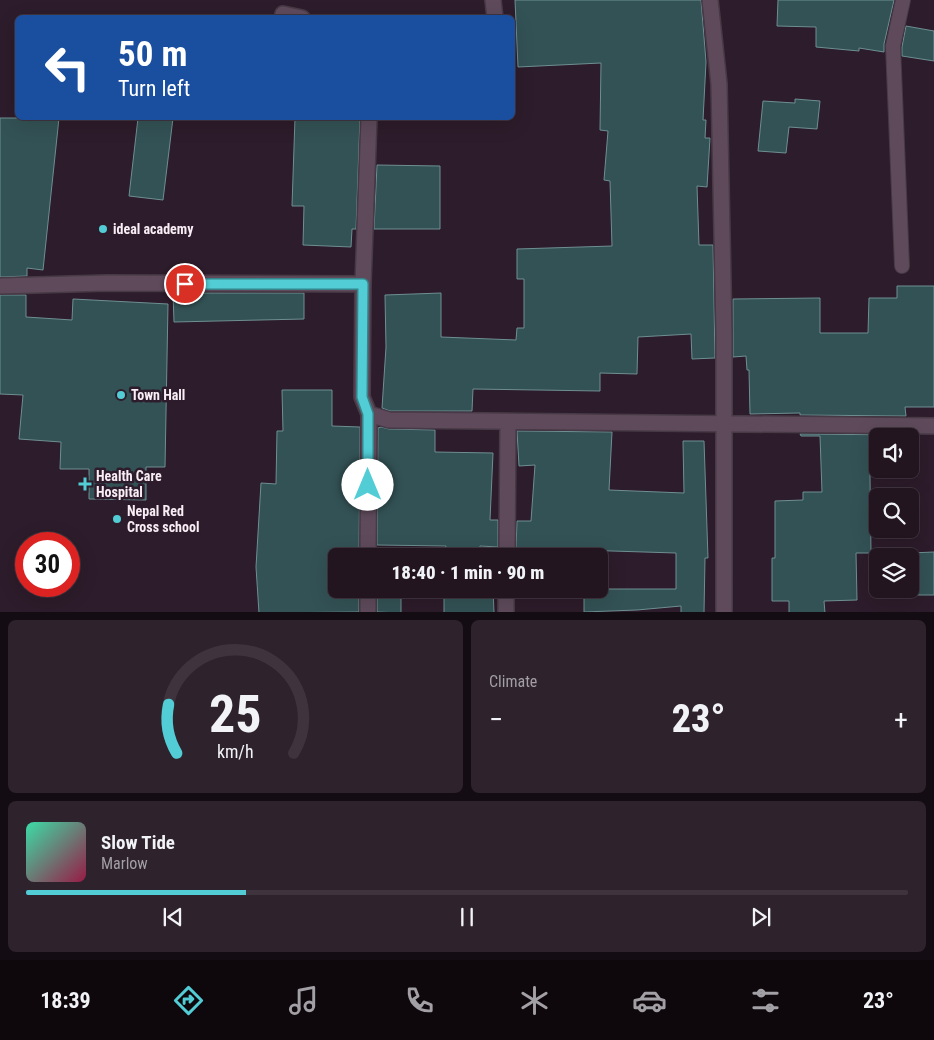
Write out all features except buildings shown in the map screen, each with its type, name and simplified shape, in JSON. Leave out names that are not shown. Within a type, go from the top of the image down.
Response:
[{"type":"street","points":[[493,0],[496,15]]},
{"type":"street","points":[[710,0],[719,84],[724,423],[724,612]]},
{"type":"street","points":[[283,14],[288,15]]},
{"type":"street","points":[[368,548],[368,414],[362,397],[363,284],[369,120]]},
{"type":"street","points":[[0,286],[363,284]]},
{"type":"street","points":[[368,414],[389,420],[934,426]]},
{"type":"street","points":[[507,548],[508,422]]},
{"type":"street","points":[[368,598],[368,612]]},
{"type":"street","points":[[506,598],[506,612]]},
{"type":"lane","points":[[902,266],[893,46],[903,0]]},
{"type":"place","name":"ideal academy","points":[[103,229]]},
{"type":"place","name":"Town Hall","points":[[121,395]]},
{"type":"place","name":"Health Care Hospital","points":[[85,484]]},
{"type":"place","name":"Nepal Red Cross school","points":[[117,519]]},
{"type":"route","points":[[185,284],[363,284],[362,397],[368,414],[368,485]]}]
